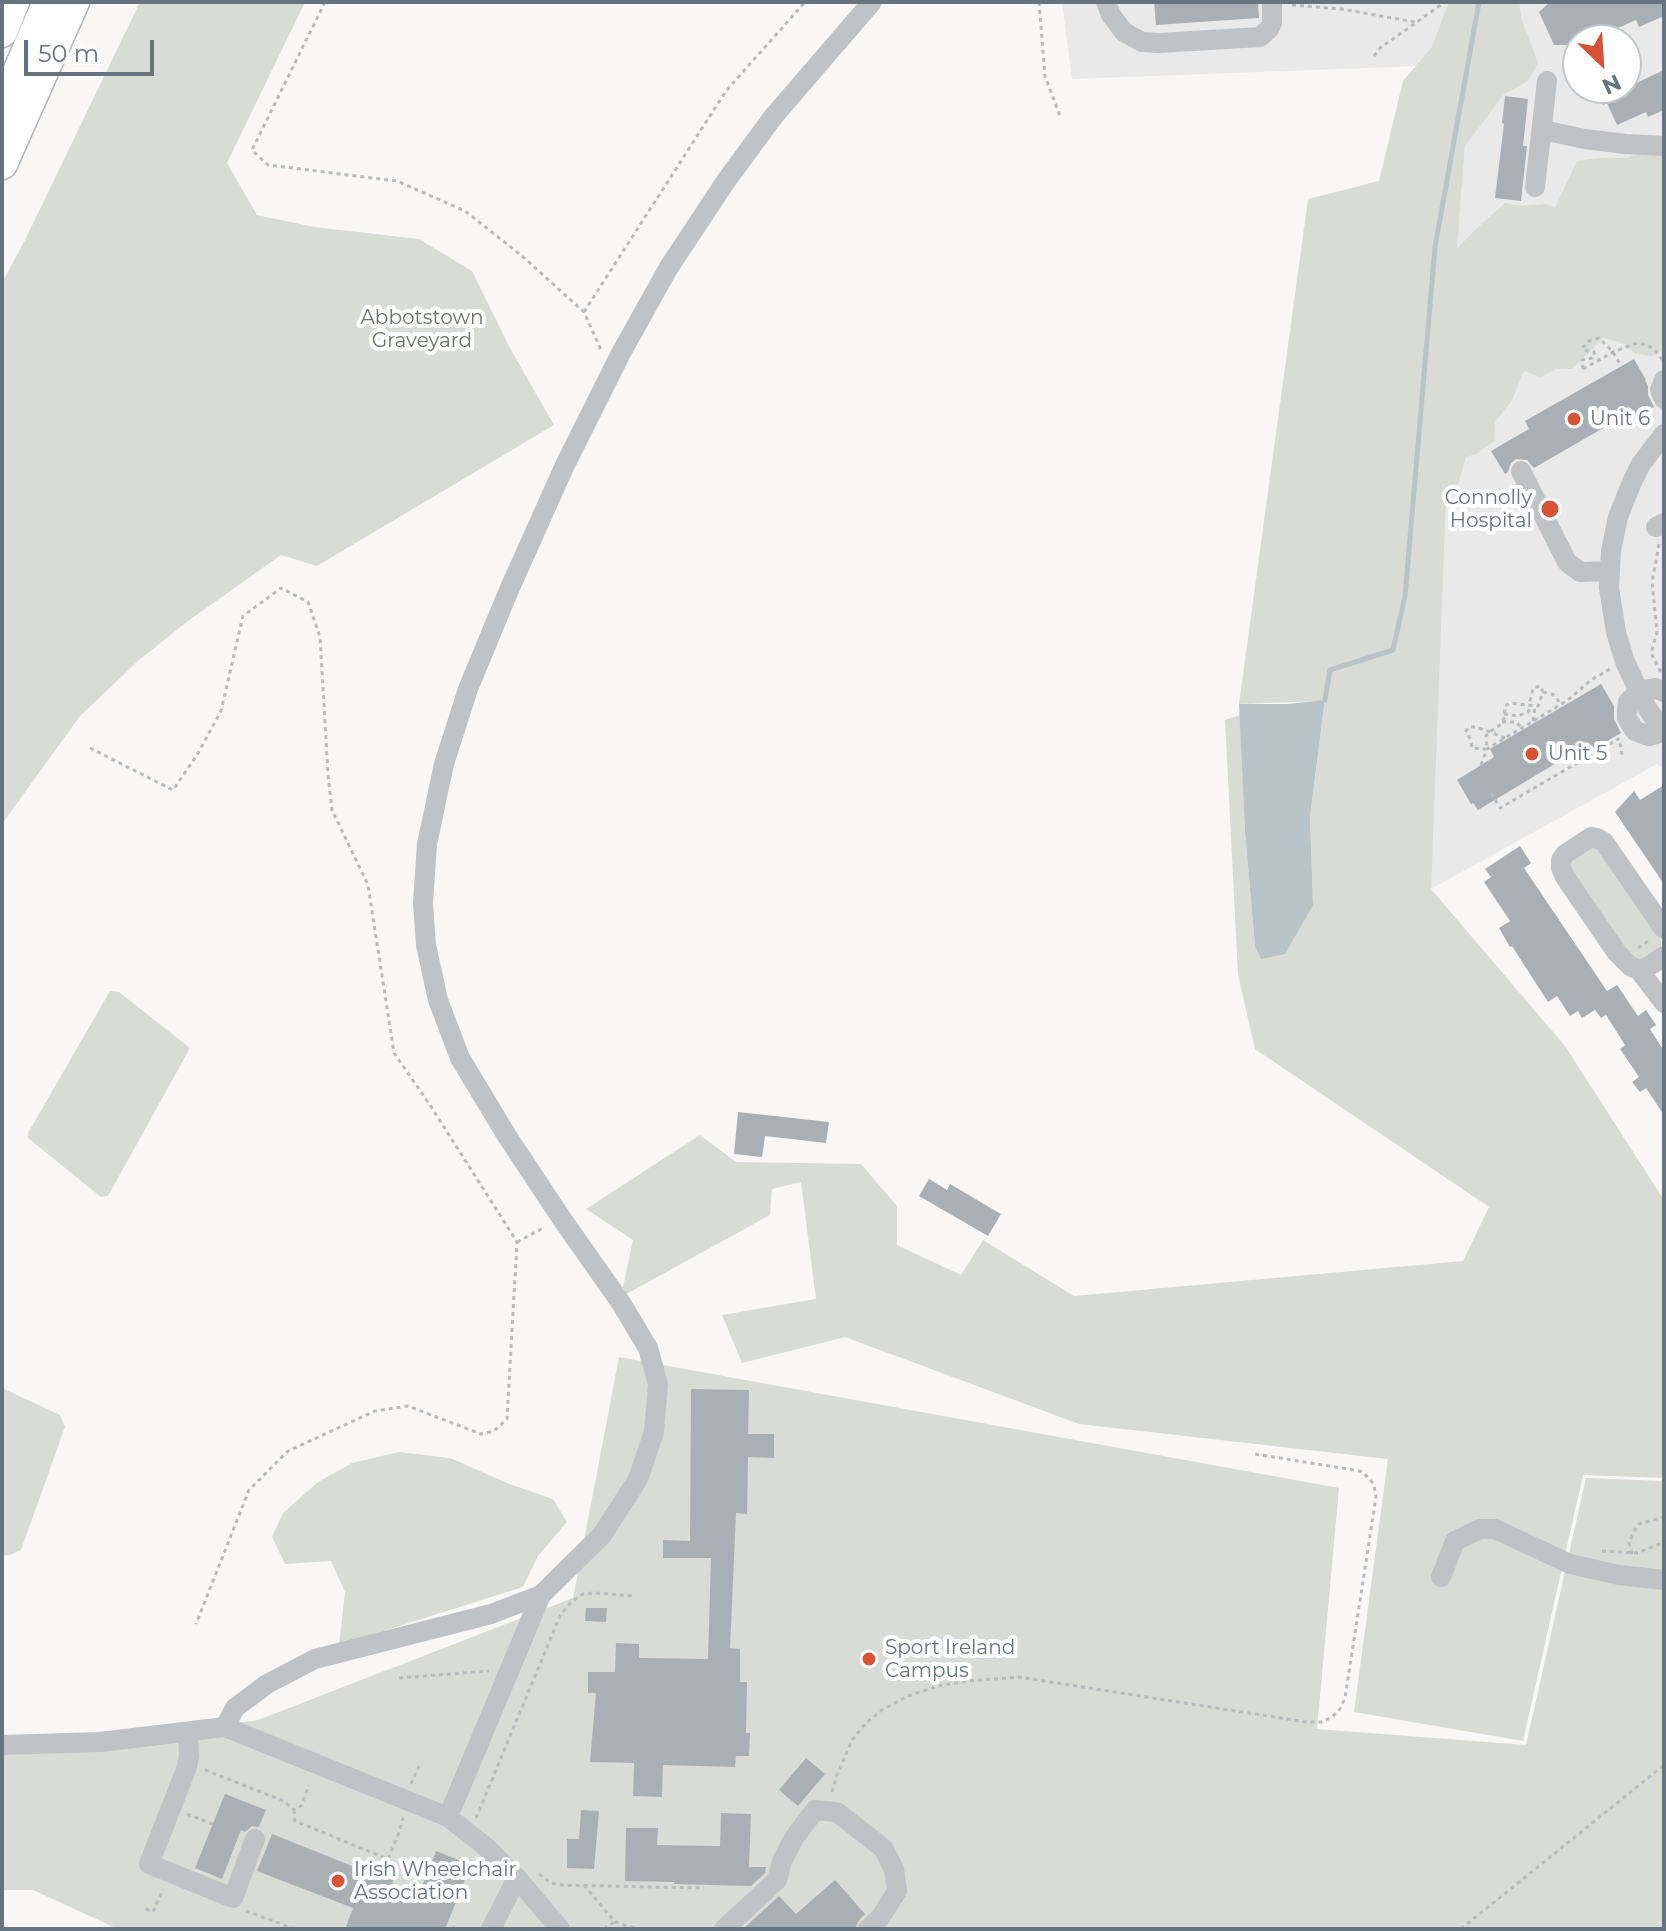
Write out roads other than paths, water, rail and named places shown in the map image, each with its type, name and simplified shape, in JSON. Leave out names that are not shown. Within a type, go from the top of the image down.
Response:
[{"type":"highway","points":[[2,32],[14,2]]},
{"type":"highway","points":[[2,109],[48,2]]},
{"type":"highway","points":[[2,164],[74,2]]},
{"type":"street","points":[[451,1810],[541,1595],[602,1535],[638,1479],[654,1432],[658,1384],[648,1348],[621,1303],[507,1136],[460,1058],[438,1000],[426,945],[423,903],[427,844],[444,764],[468,689],[565,465],[669,267],[773,117],[872,2]]},
{"type":"street","points":[[1106,2],[1111,15],[1124,32],[1142,42],[1159,43],[1260,37],[1272,23],[1272,2]]},
{"type":"street","points":[[1535,187],[1547,81]]},
{"type":"street","points":[[1543,130],[1585,139],[1664,146]]},
{"type":"street","points":[[1664,380],[1660,390],[1664,399]]},
{"type":"street","points":[[1664,434],[1641,464],[1628,491],[1613,535],[1609,571],[1611,609],[1625,662],[1647,708],[1664,732]]},
{"type":"street","points":[[1521,471],[1567,562],[1580,572],[1609,571]]},
{"type":"street","points":[[1639,691],[1655,688],[1664,692]]},
{"type":"street","points":[[1659,933],[1604,842],[1597,838],[1586,839],[1565,854],[1561,868],[1572,887],[1630,965],[1664,1003]]},
{"type":"street","points":[[1630,965],[1648,967],[1664,956]]},
{"type":"street","points":[[1441,1577],[1455,1541],[1480,1529],[1495,1529],[1570,1564],[1619,1575],[1664,1580]]},
{"type":"street","points":[[225,1727],[235,1708],[267,1684],[315,1659],[491,1614],[541,1595]]},
{"type":"street","points":[[2,1745],[100,1742],[225,1727],[451,1810],[486,1847],[525,1873],[560,1929]]},
{"type":"street","points":[[188,1732],[187,1767],[149,1864],[233,1898],[255,1839]]},
{"type":"street","points":[[724,1929],[777,1880],[782,1861],[794,1838],[815,1810],[837,1812],[883,1848],[894,1869],[897,1891],[880,1918],[868,1929]]},
{"type":"street","points":[[491,1929],[525,1873]]},
{"type":"waterway","points":[[1325,700],[1330,670],[1393,650],[1405,596],[1435,247],[1479,2]]},
{"type":"place","name":"Unit 6","points":[[1574,419]]},
{"type":"place","name":"Connolly Hospital","points":[[1550,509]]},
{"type":"place","name":"Unit 5","points":[[1532,754]]},
{"type":"place","name":"Sport Ireland Campus","points":[[869,1659]]},
{"type":"place","name":"Irish Wheelchair Association","points":[[338,1881]]},
{"type":"park label","name":"Abbotstown Graveyard","points":[[422,330]]}]
